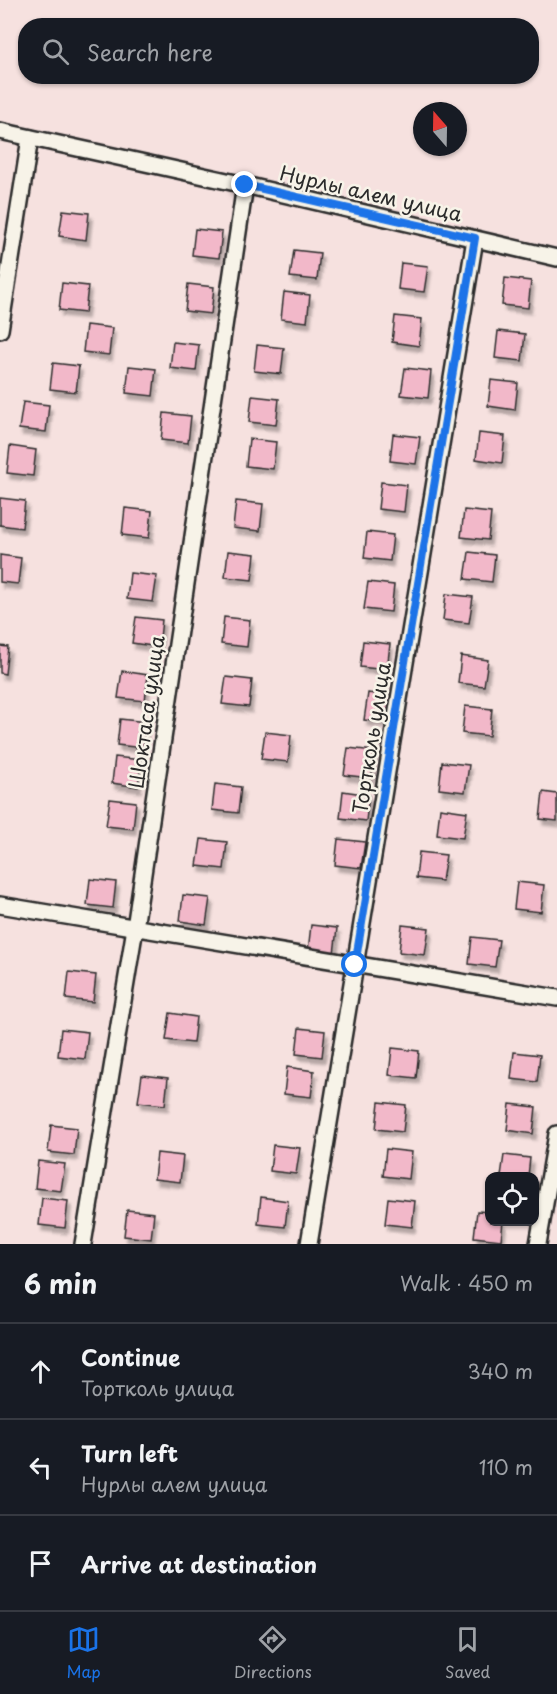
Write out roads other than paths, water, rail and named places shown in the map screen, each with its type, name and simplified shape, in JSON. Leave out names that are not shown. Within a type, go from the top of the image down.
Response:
[{"type":"street","name":"Нурлы алем улица","points":[[0,131],[245,185],[557,258]]},
{"type":"street","points":[[0,330],[30,138]]},
{"type":"street","name":"Шоктаса улица","points":[[83,1244],[135,928],[245,185]]},
{"type":"street","name":"Тортколь улица","points":[[309,1244],[475,238]]},
{"type":"street","points":[[0,905],[557,998]]},
{"type":"street","points":[[538,1244],[557,1134]]}]
